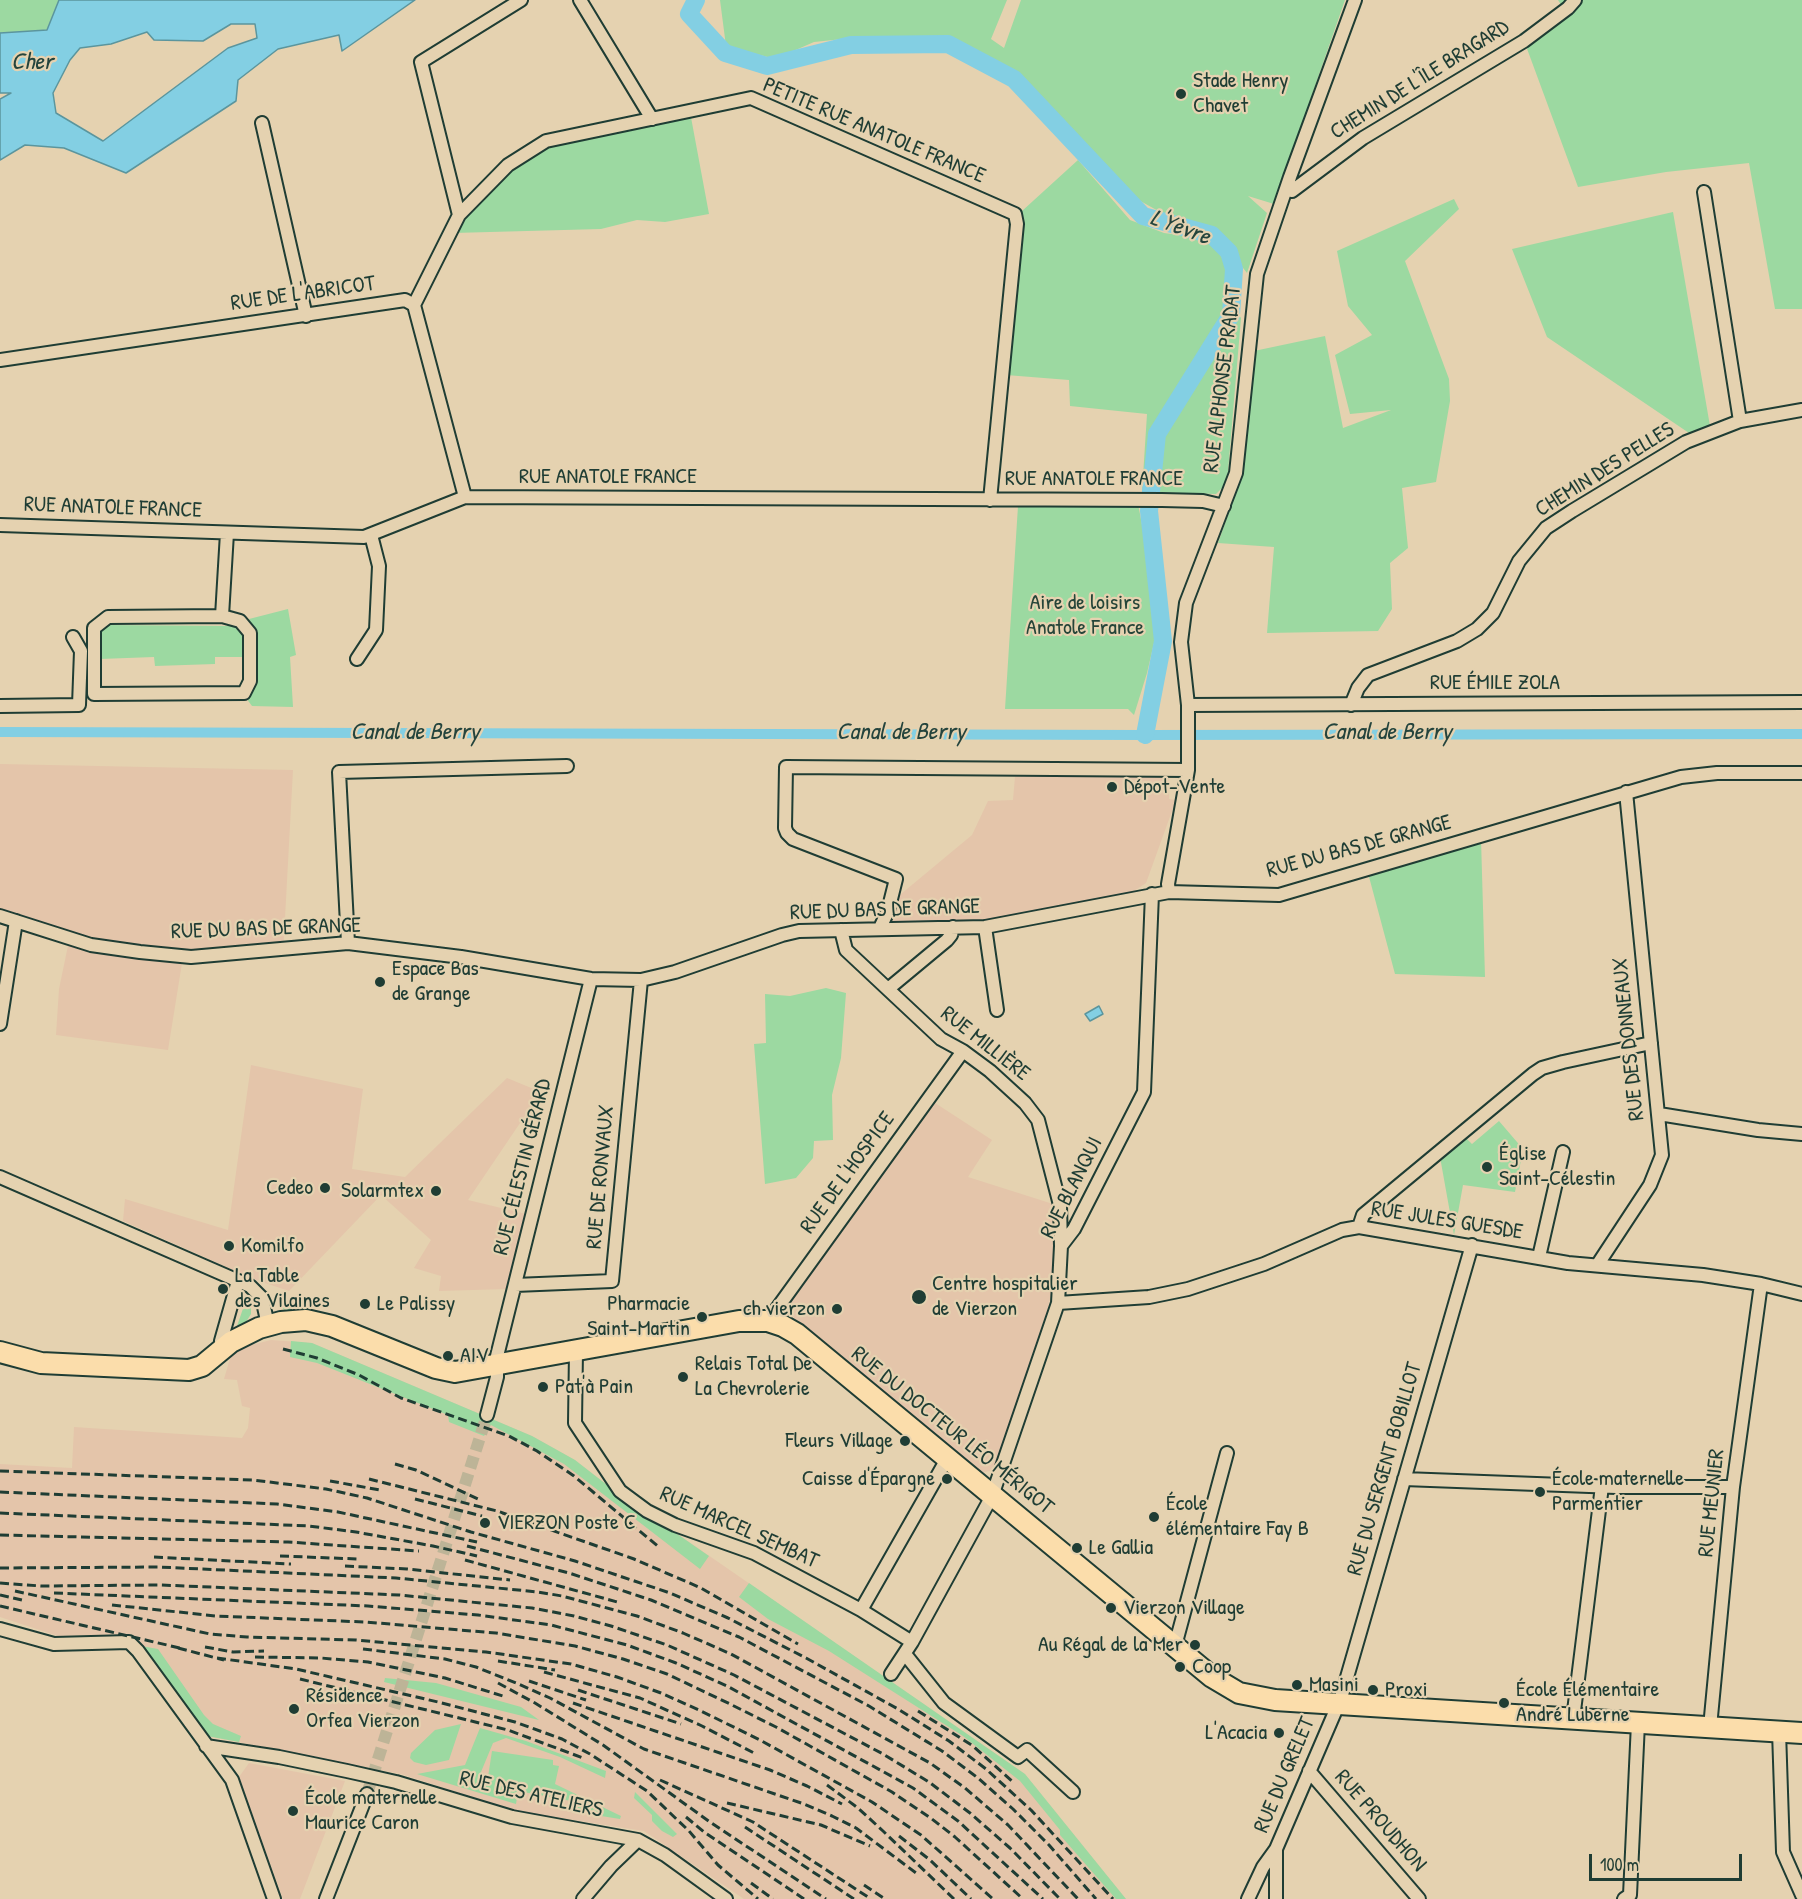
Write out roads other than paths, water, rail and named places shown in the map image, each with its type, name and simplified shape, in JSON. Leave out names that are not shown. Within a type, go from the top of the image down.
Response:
[{"type":"main road","name":"RUE DU DOCTEUR LÉO MÉRIGOT","points":[[0,1352],[41,1363],[189,1370],[209,1362],[222,1348],[239,1337],[268,1325],[294,1321],[320,1322],[444,1371],[461,1372],[739,1321],[768,1322],[783,1326],[797,1334],[1175,1646],[1221,1683],[1239,1693],[1275,1700],[1802,1733]]},
{"type":"street","points":[[459,215],[421,62],[521,0]]},
{"type":"street","points":[[580,0],[652,119]]},
{"type":"street","name":"RUE ALPHONSE PRADAT","points":[[1168,892],[1188,770],[1189,720],[1181,642],[1186,603],[1236,473],[1257,274],[1355,0]]},
{"type":"street","name":"CHEMIN DE L'ÎLE BRAGARD","points":[[1286,189],[1292,191],[1363,138],[1524,41],[1568,8],[1575,0]]},
{"type":"street","name":"PETITE RUE ANATOLE FRANCE","points":[[414,305],[459,215],[508,165],[546,141],[752,98],[1015,214],[1017,224],[990,500]]},
{"type":"street","points":[[262,123],[306,316]]},
{"type":"street","points":[[1704,192],[1740,421]]},
{"type":"street","name":"RUE DE L'ABRICOT","points":[[0,360],[405,300],[414,305]]},
{"type":"street","points":[[414,305],[465,498]]},
{"type":"street","name":"CHEMIN DES PELLES","points":[[1351,705],[1358,688],[1368,675],[1457,641],[1477,629],[1493,613],[1520,561],[1546,528],[1686,442],[1740,421],[1802,410]]},
{"type":"street","name":"RUE ANATOLE FRANCE","points":[[0,525],[364,537],[465,498],[1162,500],[1203,501],[1224,506]]},
{"type":"street","points":[[222,616],[227,533]]},
{"type":"street","points":[[357,659],[376,630],[379,566],[371,535]]},
{"type":"street","points":[[222,616],[240,621],[250,633],[250,681],[243,693],[94,694],[94,628],[108,617],[222,616]]},
{"type":"street","points":[[0,705],[79,705],[81,651],[73,637]]},
{"type":"street","name":"RUE ÉMILE ZOLA","points":[[1188,705],[1802,702]]},
{"type":"street","points":[[348,943],[339,772],[567,766]]},
{"type":"street","points":[[880,928],[888,910],[896,879],[793,839],[787,833],[785,828],[786,767],[1188,770]]},
{"type":"street","name":"RUE DU BAS DE GRANGE","points":[[0,916],[91,945],[191,957],[348,943],[461,957],[591,979],[641,981],[798,931],[985,927],[1168,892],[1279,895],[1681,777],[1716,773],[1802,773]]},
{"type":"street","name":"RUE DES DONNEAUX","points":[[1598,1264],[1650,1185],[1662,1155],[1626,792]]},
{"type":"street","name":"RUE BLANQUI","points":[[992,1496],[1058,1303],[1061,1246],[1074,1229],[1144,1092],[1152,894]]},
{"type":"street","points":[[0,1024],[16,921]]},
{"type":"street","points":[[888,989],[947,940],[953,927]]},
{"type":"street","points":[[985,927],[997,1010]]},
{"type":"street","name":"RUE MILLIÈRE","points":[[841,930],[846,950],[940,1039],[963,1051],[990,1071],[1025,1103],[1038,1120],[1060,1204],[1061,1246]]},
{"type":"street","name":"RUE CÉLESTIN GÉRARD","points":[[487,1415],[497,1377],[497,1356],[591,979]]},
{"type":"street","name":"RUE DE RONVAUX","points":[[515,1285],[612,1281],[641,981]]},
{"type":"street","points":[[1359,1227],[1363,1215],[1542,1068],[1651,1043]]},
{"type":"street","name":"RUE DE L'HOSPICE","points":[[768,1322],[963,1051]]},
{"type":"street","points":[[1659,1114],[1758,1130],[1802,1134]]},
{"type":"street","points":[[1539,1257],[1563,1152]]},
{"type":"street","points":[[0,1177],[250,1286],[262,1298],[268,1325]]},
{"type":"street","name":"RUE JULES GUESDE","points":[[1058,1303],[1149,1297],[1188,1289],[1264,1264],[1342,1230],[1359,1227],[1568,1263],[1598,1264],[1761,1284],[1802,1294]]},
{"type":"street","name":"RUE DU SERGENT BOBILLOT","points":[[1337,1704],[1472,1245]]},
{"type":"street","points":[[221,1341],[238,1281]]},
{"type":"street","name":"RUE MEUNIER","points":[[1710,1727],[1733,1487],[1761,1284]]},
{"type":"street","name":"RUE MARCEL SEMBAT","points":[[576,1351],[575,1423],[620,1491],[647,1511],[675,1525],[754,1553],[861,1610],[912,1642]]},
{"type":"street","points":[[1175,1646],[1227,1453]]},
{"type":"street","points":[[861,1610],[947,1459]]},
{"type":"street","points":[[1404,1479],[1602,1486],[1733,1487]]},
{"type":"street","points":[[1573,1719],[1602,1486]]},
{"type":"street","points":[[891,1674],[912,1642],[992,1496]]},
{"type":"street","points":[[0,1629],[54,1644],[129,1642],[232,1780],[274,1899]]},
{"type":"street","points":[[905,1654],[944,1703],[1018,1757],[1027,1749],[1073,1792]]},
{"type":"street","name":"RUE DU GRELET","points":[[1276,1899],[1276,1849],[1337,1704]]},
{"type":"street","points":[[1624,1899],[1630,1895],[1638,1723]]},
{"type":"street","points":[[1779,1731],[1783,1851],[1802,1895]]},
{"type":"street","name":"RUE DES ATELIERS","points":[[206,1746],[279,1757],[347,1771],[396,1782],[512,1817],[638,1840],[665,1855],[726,1899]]},
{"type":"street","name":"RUE PROUDHON","points":[[1309,1771],[1419,1899]]},
{"type":"street","points":[[326,1899],[367,1794]]},
{"type":"street","points":[[583,1899],[611,1866],[638,1840]]},
{"type":"street","points":[[1248,1899],[1263,1868],[1276,1849]]},
{"type":"water","name":"Cher","points":[[59,0],[415,0],[342,51],[339,35],[278,49],[238,80],[236,101],[126,173],[64,148],[25,145],[0,160],[0,99],[11,93],[0,93],[0,33],[47,30]],"holes":[[[231,24],[255,24],[257,38],[228,48],[103,141],[56,113],[53,93],[70,60],[80,48],[111,44],[147,32],[154,40],[203,41]]]},
{"type":"water","points":[[1099,1006],[1103,1014],[1090,1021],[1085,1014]]},
{"type":"waterway","name":"L'Yèvre","points":[[696,0],[689,14],[725,53],[767,66],[851,45],[948,44],[1014,79],[1143,216],[1212,235],[1229,252],[1234,269],[1231,315],[1157,434],[1149,511],[1163,641],[1145,735]]},
{"type":"waterway","name":"Canal de Berry","points":[[0,732],[1802,734]]},
{"type":"tunnel","points":[[367,1794],[487,1415]]},
{"type":"railway","points":[[283,1349],[317,1358],[359,1375],[401,1398],[509,1436],[537,1451],[574,1476],[660,1548]]},
{"type":"railway","points":[[395,1464],[416,1470],[478,1499]]},
{"type":"railway","points":[[0,1471],[253,1480],[326,1489],[367,1498],[471,1532],[575,1561],[670,1593],[728,1618],[806,1658],[898,1709],[949,1741],[986,1769],[1031,1810],[1113,1899]]},
{"type":"railway","points":[[369,1479],[497,1511],[634,1559],[701,1588],[798,1644]]},
{"type":"railway","points":[[330,1481],[380,1490]]},
{"type":"railway","points":[[0,1492],[277,1504],[338,1512],[477,1542]]},
{"type":"railway","points":[[415,1499],[482,1516]]},
{"type":"railway","points":[[0,1513],[309,1526],[356,1532],[477,1556]]},
{"type":"railway","points":[[0,1535],[288,1542],[419,1551]]},
{"type":"railway","points":[[467,1546],[569,1573],[651,1600],[739,1637],[869,1706],[942,1751],[978,1778],[1049,1845],[1096,1899]]},
{"type":"railway","points":[[280,1556],[358,1559]]},
{"type":"railway","points":[[154,1557],[291,1564]]},
{"type":"railway","points":[[465,1560],[621,1603]]},
{"type":"railway","points":[[345,1566],[407,1569],[510,1580]]},
{"type":"railway","points":[[0,1568],[159,1567],[396,1578],[538,1592],[637,1616],[731,1654],[930,1763],[965,1788],[1008,1825],[1078,1899]]},
{"type":"railway","points":[[0,1583],[41,1586],[161,1585],[399,1595],[532,1608],[611,1626],[667,1645],[734,1675],[883,1754],[929,1782],[970,1813],[1010,1848],[1060,1899]]},
{"type":"railway","points":[[15,1591],[210,1634],[356,1640],[486,1652],[571,1664],[617,1677],[701,1711],[760,1740],[872,1802],[921,1835],[993,1899]]},
{"type":"railway","points":[[54,1593],[368,1606],[478,1615],[551,1625],[627,1645],[676,1663],[727,1686],[913,1788],[958,1821],[1043,1899]]},
{"type":"railway","points":[[0,1595],[26,1601]]},
{"type":"railway","points":[[112,1605],[216,1616],[365,1622],[496,1633],[575,1646],[623,1659],[667,1674],[730,1704],[892,1792],[955,1837],[1023,1899]]},
{"type":"railway","points":[[0,1606],[184,1649]]},
{"type":"railway","points":[[205,1647],[233,1652],[264,1651]]},
{"type":"railway","points":[[178,1648],[224,1660]]},
{"type":"railway","points":[[363,1649],[445,1659],[476,1667],[516,1683],[550,1698],[644,1749],[804,1804],[832,1816],[856,1828],[916,1873]]},
{"type":"railway","points":[[255,1657],[321,1658],[368,1662],[445,1678],[506,1697]]},
{"type":"railway","points":[[217,1658],[296,1669],[438,1702],[515,1722],[562,1739],[590,1754],[647,1791],[689,1831],[718,1865],[758,1899]]},
{"type":"railway","points":[[498,1661],[555,1670]]},
{"type":"railway","points":[[544,1672],[640,1698],[754,1753]]},
{"type":"railway","points":[[300,1679],[508,1730],[583,1758]]},
{"type":"railway","points":[[529,1681],[586,1700]]},
{"type":"railway","points":[[498,1683],[603,1745],[710,1822],[826,1899]]},
{"type":"railway","points":[[578,1690],[681,1724]]},
{"type":"railway","points":[[573,1703],[770,1770],[842,1804]]},
{"type":"railway","points":[[918,1711],[973,1746],[1014,1783]]},
{"type":"railway","points":[[660,1780],[753,1822],[871,1899]]},
{"type":"railway","points":[[827,1785],[858,1808],[954,1899]]},
{"type":"railway","points":[[727,1803],[821,1825],[870,1846]]},
{"type":"railway","points":[[686,1817],[704,1832],[804,1899]]},
{"type":"railway","points":[[745,1827],[854,1899]]},
{"type":"railway","points":[[899,1836],[930,1860],[971,1899]]},
{"type":"railway","points":[[751,1883],[773,1899]]},
{"type":"railway","points":[[864,1885],[885,1899]]},
{"type":"place","name":"Stade Henry Chavet","points":[[1181,94]]},
{"type":"place","name":"Dépot-Vente","points":[[1112,787]]},
{"type":"place","name":"Espace Bas de Grange","points":[[380,982]]},
{"type":"place","name":"Église Saint-Célestin","points":[[1487,1167]]},
{"type":"place","name":"Cedeo","points":[[325,1188]]},
{"type":"place","name":"Solarmtex","points":[[436,1191]]},
{"type":"place","name":"Komilfo","points":[[229,1246]]},
{"type":"place","name":"La Table des Vilaines","points":[[223,1289]]},
{"type":"place","name":"Centre hospitalier de Vierzon","points":[[919,1297]]},
{"type":"place","name":"Le Palissy","points":[[365,1304]]},
{"type":"place","name":"ch vierzon","points":[[837,1309]]},
{"type":"place","name":"Pharmacie Saint-Martin","points":[[702,1317]]},
{"type":"place","name":"AIV","points":[[448,1356]]},
{"type":"place","name":"Relais Total De La Chevrolerie","points":[[683,1377]]},
{"type":"place","name":"Pat'à Pain","points":[[543,1387]]},
{"type":"place","name":"Fleurs Village","points":[[905,1441]]},
{"type":"place","name":"Caisse d'Épargne","points":[[947,1479]]},
{"type":"place","name":"École maternelle Parmentier","points":[[1540,1492]]},
{"type":"place","name":"École élémentaire Fay B","points":[[1154,1517]]},
{"type":"place","name":"VIERZON Poste C","points":[[485,1523]]},
{"type":"place","name":"Le Gallia","points":[[1077,1548]]},
{"type":"place","name":"Vierzon Village","points":[[1111,1608]]},
{"type":"place","name":"Au Régal de la Mer","points":[[1195,1645]]},
{"type":"place","name":"Coop","points":[[1180,1667]]},
{"type":"place","name":"Masini","points":[[1297,1685]]},
{"type":"place","name":"Proxi","points":[[1373,1690]]},
{"type":"place","name":"École Élémentaire André Luberne","points":[[1504,1703]]},
{"type":"place","name":"Résidence Orfea Vierzon","points":[[294,1709]]},
{"type":"place","name":"L'Acacia","points":[[1279,1733]]},
{"type":"place","name":"École maternelle Maurice Caron","points":[[293,1811]]},
{"type":"park label","name":"Aire de loisirs Anatole France","points":[[1085,616]]}]
